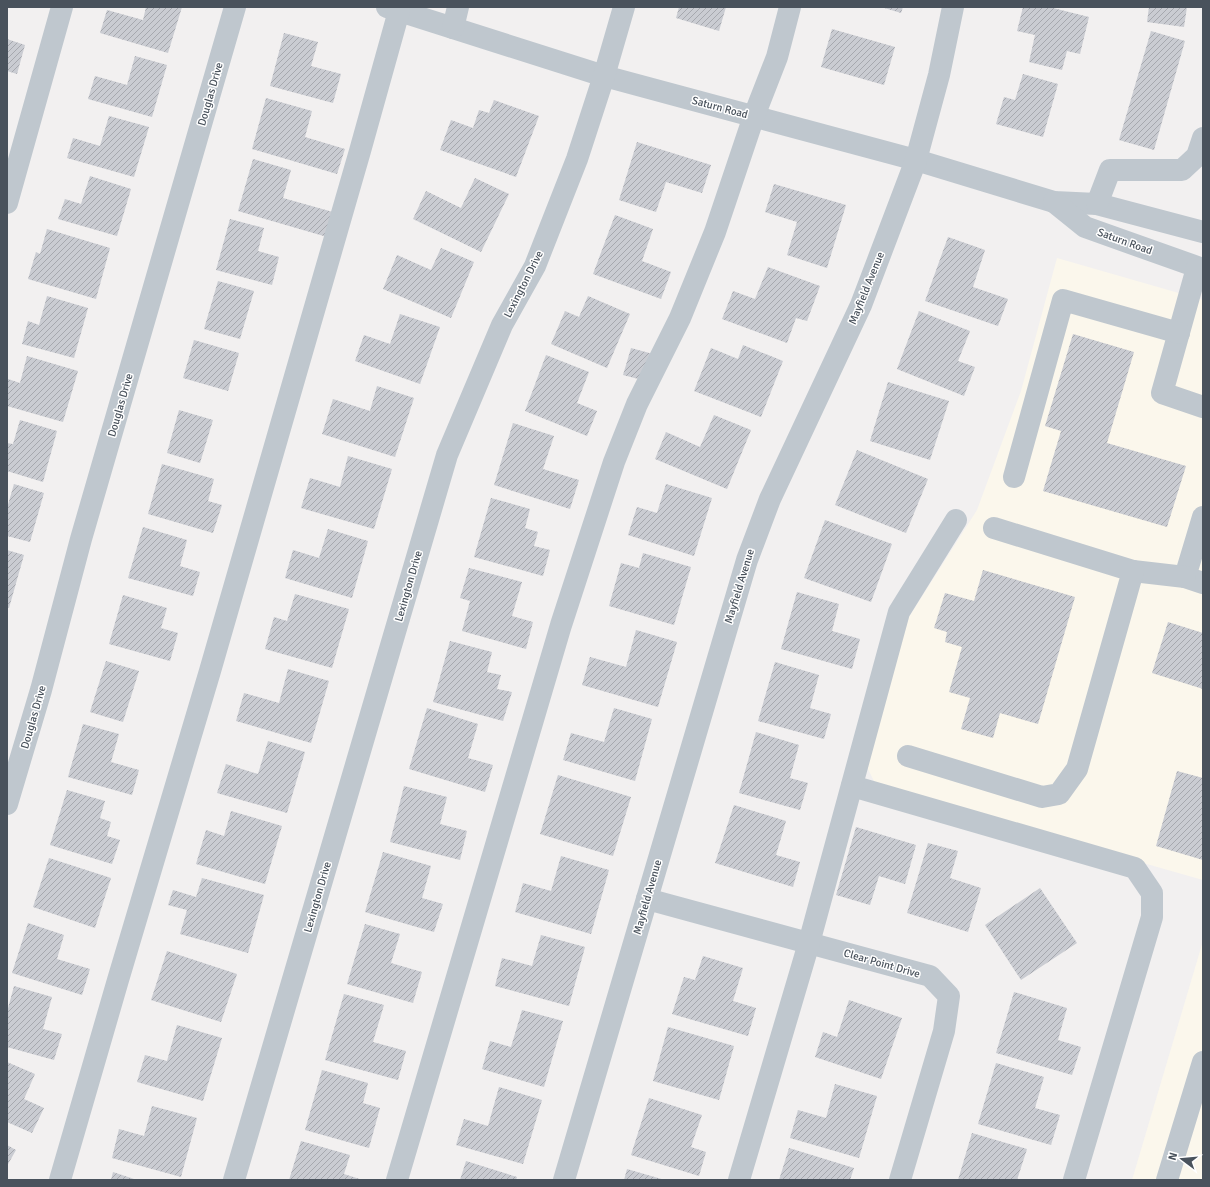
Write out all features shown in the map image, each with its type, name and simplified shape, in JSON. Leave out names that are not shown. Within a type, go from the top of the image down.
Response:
[{"type":"street","points":[[7,202],[62,7]]},
{"type":"street","name":"Douglas Drive","points":[[7,804],[41,690],[81,539],[235,7]]},
{"type":"street","points":[[453,28],[458,7]]},
{"type":"street","name":"Lexington Drive","points":[[234,1180],[446,455],[502,325],[534,266],[577,159],[604,76],[624,7]]},
{"type":"street","points":[[398,1180],[561,625],[614,462],[637,404],[680,318],[715,232],[754,116],[777,57],[790,7]]},
{"type":"street","name":"Mayfield Avenue","points":[[564,1180],[747,560],[770,499],[861,305],[916,160],[939,75],[953,7]]},
{"type":"street","points":[[60,1180],[215,656],[360,151],[393,9]]},
{"type":"street","name":"Saturn Road","points":[[393,9],[604,76],[916,160],[1054,202],[1097,204],[1203,232]]},
{"type":"street","points":[[1097,204],[1110,170],[1182,170],[1197,156],[1203,138]]},
{"type":"street","name":"Saturn Road","points":[[1054,202],[1085,227],[1200,268]]},
{"type":"street","points":[[1200,268],[1178,333],[1162,393],[1203,407]]},
{"type":"street","points":[[1014,477],[1063,300],[1178,333]]},
{"type":"street","points":[[994,528],[1133,571],[1194,580],[1203,518]]},
{"type":"street","points":[[739,1180],[809,943],[899,612],[956,520]]},
{"type":"street","points":[[908,756],[1042,796],[1059,794],[1077,769],[1133,571]]},
{"type":"street","points":[[852,786],[1135,868],[1152,893],[1152,917],[1074,1180]]},
{"type":"street","name":"Clear Point Drive","points":[[646,899],[930,976],[949,996],[944,1031],[900,1180]]},
{"type":"street","points":[[1167,1180],[1201,1076]]},
{"type":"shaded area","points":[[1057,258],[1203,300],[1203,880],[877,787],[865,763],[909,617],[977,510],[1021,391]]},
{"type":"shaded area","points":[[1203,941],[1203,1180],[1132,1180]]},
{"type":"building","points":[[146,7],[182,7],[168,53],[100,33],[107,10],[143,20]]},
{"type":"building","points":[[679,7],[726,7],[719,31],[676,18]]},
{"type":"building","points":[[881,7],[903,7],[901,13]]},
{"type":"building","points":[[1023,7],[1049,7],[1089,17],[1080,54],[1067,51],[1062,70],[1029,62],[1035,35],[1017,31]]},
{"type":"building","points":[[1149,7],[1187,7],[1184,27],[1147,22]]},
{"type":"building","points":[[832,29],[895,47],[884,85],[821,67]]},
{"type":"building","points":[[1151,31],[1185,41],[1154,150],[1119,140]]},
{"type":"building","points":[[284,33],[318,42],[311,66],[341,74],[333,103],[270,86]]},
{"type":"building","points":[[7,39],[25,45],[17,74],[7,71]]},
{"type":"building","points":[[135,56],[167,65],[152,117],[88,99],[95,76],[127,85]]},
{"type":"building","points":[[1023,74],[1058,84],[1043,137],[996,124],[1004,97],[1015,100]]},
{"type":"building","points":[[266,98],[312,111],[305,137],[345,149],[337,174],[252,149]]},
{"type":"building","points":[[494,100],[539,116],[516,177],[440,150],[451,120],[473,128],[479,110],[489,113]]},
{"type":"building","points":[[109,116],[149,127],[134,177],[67,158],[73,138],[100,146]]},
{"type":"building","points":[[637,142],[711,165],[702,193],[666,182],[656,212],[619,200]]},
{"type":"building","points":[[253,159],[291,170],[283,198],[333,212],[327,237],[238,211]]},
{"type":"building","points":[[90,176],[131,189],[117,236],[58,219],[65,199],[81,204]]},
{"type":"building","points":[[475,178],[509,194],[481,252],[413,219],[426,191],[461,208]]},
{"type":"building","points":[[774,184],[846,205],[827,268],[787,255],[797,222],[765,212]]},
{"type":"building","points":[[615,215],[653,229],[642,261],[671,272],[661,299],[593,274]]},
{"type":"building","points":[[230,219],[264,228],[258,251],[279,257],[272,285],[216,270]]},
{"type":"building","points":[[47,229],[110,248],[96,299],[28,279],[36,252],[40,254]]},
{"type":"building","points":[[948,237],[985,250],[973,287],[1008,299],[998,326],[925,301]]},
{"type":"building","points":[[441,248],[474,262],[451,318],[383,289],[397,255],[431,270]]},
{"type":"building","points":[[768,267],[820,286],[807,321],[796,318],[787,343],[722,319],[733,291],[755,299]]},
{"type":"building","points":[[218,281],[254,291],[240,339],[204,329]]},
{"type":"building","points":[[47,296],[88,308],[74,358],[22,344],[28,321],[39,325]]},
{"type":"building","points":[[588,296],[630,314],[607,368],[551,344],[565,311],[579,317]]},
{"type":"building","points":[[919,311],[970,331],[958,361],[975,367],[964,396],[897,369]]},
{"type":"building","points":[[400,314],[440,327],[420,384],[355,361],[364,335],[390,344]]},
{"type":"building","points":[[1073,334],[1134,352],[1107,443],[1186,466],[1167,527],[1043,491],[1061,431],[1045,426]]},
{"type":"building","points":[[194,340],[239,353],[228,391],[183,378]]},
{"type":"building","points":[[743,345],[783,361],[761,417],[694,391],[711,348],[738,359]]},
{"type":"building","points":[[631,348],[653,354],[646,381],[623,375]]},
{"type":"building","points":[[546,355],[589,372],[577,403],[597,411],[587,436],[525,411]]},
{"type":"building","points":[[27,356],[78,371],[63,422],[7,406],[8,379],[20,383]]},
{"type":"building","points":[[888,382],[949,401],[930,460],[870,441]]},
{"type":"building","points":[[377,386],[414,398],[395,457],[322,434],[333,399],[370,411]]},
{"type":"building","points":[[179,410],[213,420],[200,463],[167,453]]},
{"type":"building","points":[[714,415],[751,430],[727,489],[655,459],[666,432],[700,447]]},
{"type":"building","points":[[20,420],[57,431],[43,482],[7,471],[7,443],[13,444]]},
{"type":"building","points":[[513,423],[554,436],[543,469],[579,480],[570,509],[494,485]]},
{"type":"building","points":[[857,450],[928,479],[906,533],[835,505]]},
{"type":"building","points":[[348,456],[392,469],[374,529],[301,508],[310,478],[340,487]]},
{"type":"building","points":[[162,464],[214,479],[208,501],[222,505],[213,533],[148,514]]},
{"type":"building","points":[[14,484],[44,493],[30,542],[7,536],[7,508]]},
{"type":"building","points":[[666,484],[712,498],[694,556],[628,535],[637,507],[657,513]]},
{"type":"building","points":[[491,498],[530,509],[525,528],[538,532],[534,546],[550,550],[543,576],[474,557]]},
{"type":"building","points":[[825,520],[892,544],[871,602],[804,578]]},
{"type":"building","points":[[143,527],[187,540],[180,566],[200,572],[193,596],[128,578]]},
{"type":"building","points":[[328,529],[368,541],[352,598],[285,578],[293,550],[319,558]]},
{"type":"building","points":[[7,550],[24,555],[9,608],[7,608]]},
{"type":"building","points":[[643,553],[691,567],[674,625],[609,606],[621,563],[639,568]]},
{"type":"building","points":[[469,568],[522,582],[512,616],[533,622],[526,649],[462,631],[470,601],[460,598]]},
{"type":"building","points":[[983,570],[1075,597],[1038,724],[1000,713],[993,738],[961,729],[970,698],[949,692],[962,647],[945,642],[947,632],[934,628],[945,593],[974,601]]},
{"type":"building","points":[[797,592],[839,604],[832,631],[860,639],[852,669],[781,649]]},
{"type":"building","points":[[295,594],[349,609],[332,668],[265,649],[274,617],[287,621]]},
{"type":"building","points":[[123,595],[167,608],[161,628],[178,633],[170,661],[109,644]]},
{"type":"building","points":[[1168,622],[1203,633],[1203,689],[1152,673]]},
{"type":"building","points":[[636,630],[677,642],[658,707],[582,685],[590,657],[626,667]]},
{"type":"building","points":[[450,641],[492,652],[487,672],[501,675],[497,689],[512,692],[503,721],[433,702]]},
{"type":"building","points":[[106,661],[139,671],[123,722],[90,712]]},
{"type":"building","points":[[775,662],[819,675],[810,708],[831,714],[824,739],[758,721]]},
{"type":"building","points":[[288,669],[329,681],[311,743],[236,721],[244,693],[279,703]]},
{"type":"building","points":[[427,708],[478,724],[468,758],[493,765],[485,792],[409,769]]},
{"type":"building","points":[[614,708],[652,719],[635,781],[563,760],[571,733],[604,742]]},
{"type":"building","points":[[83,724],[119,734],[111,762],[139,770],[132,795],[68,777]]},
{"type":"building","points":[[756,732],[799,745],[790,778],[808,783],[800,810],[739,793]]},
{"type":"building","points":[[268,741],[305,752],[287,813],[217,793],[226,764],[258,774]]},
{"type":"building","points":[[1177,771],[1203,778],[1203,860],[1156,846]]},
{"type":"building","points":[[558,775],[631,797],[613,856],[540,834]]},
{"type":"building","points":[[404,786],[447,797],[440,824],[467,831],[460,860],[390,842]]},
{"type":"building","points":[[67,790],[105,801],[100,818],[111,822],[107,836],[120,840],[112,864],[50,845]]},
{"type":"building","points":[[734,805],[786,821],[776,855],[800,862],[793,887],[715,863]]},
{"type":"building","points":[[231,811],[282,826],[265,884],[196,864],[206,830],[224,836]]},
{"type":"building","points":[[856,827],[916,845],[905,884],[879,876],[870,905],[836,895]]},
{"type":"building","points":[[928,843],[958,851],[950,878],[981,888],[968,932],[907,913]]},
{"type":"building","points":[[383,852],[431,866],[422,898],[443,904],[434,932],[365,912]]},
{"type":"building","points":[[561,856],[609,870],[591,934],[515,912],[523,883],[551,891]]},
{"type":"building","points":[[49,858],[111,878],[95,928],[33,907]]},
{"type":"building","points":[[202,878],[264,895],[248,953],[180,934],[187,910],[168,905],[173,890],[196,897]]},
{"type":"building","points":[[1040,888],[1077,943],[1021,980],[985,925]]},
{"type":"building","points":[[28,923],[64,935],[57,959],[90,969],[82,995],[12,973]]},
{"type":"building","points":[[365,924],[400,934],[391,963],[422,972],[413,1003],[347,984]]},
{"type":"building","points":[[541,935],[585,947],[569,1006],[495,986],[502,958],[532,966]]},
{"type":"building","points":[[167,951],[237,974],[221,1022],[151,1000]]},
{"type":"building","points":[[703,956],[743,968],[733,1001],[756,1008],[748,1036],[672,1014],[684,977],[695,980]]},
{"type":"building","points":[[14,986],[52,997],[43,1029],[62,1034],[54,1060],[7,1047],[7,1012]]},
{"type":"building","points":[[1014,992],[1067,1008],[1058,1040],[1081,1047],[1072,1075],[996,1053]]},
{"type":"building","points":[[344,994],[384,1005],[373,1042],[406,1051],[398,1080],[325,1060]]},
{"type":"building","points":[[849,1000],[902,1018],[881,1079],[815,1057],[823,1032],[837,1037]]},
{"type":"building","points":[[522,1010],[563,1021],[544,1087],[482,1069],[490,1041],[511,1047]]},
{"type":"building","points":[[177,1025],[222,1038],[203,1101],[137,1082],[145,1055],[167,1061]]},
{"type":"building","points":[[668,1027],[734,1046],[719,1100],[653,1081]]},
{"type":"building","points":[[7,1062],[35,1074],[24,1099],[44,1108],[32,1133],[7,1122]]},
{"type":"building","points":[[996,1063],[1044,1077],[1035,1108],[1060,1115],[1051,1145],[978,1124]]},
{"type":"building","points":[[322,1070],[368,1083],[363,1103],[380,1108],[369,1148],[305,1130]]},
{"type":"building","points":[[835,1084],[877,1096],[859,1158],[790,1138],[798,1110],[826,1118]]},
{"type":"building","points":[[499,1087],[542,1100],[523,1164],[456,1145],[464,1119],[488,1126]]},
{"type":"building","points":[[649,1098],[702,1115],[691,1147],[706,1152],[699,1176],[631,1155]]},
{"type":"building","points":[[152,1106],[197,1118],[181,1177],[112,1158],[119,1129],[144,1136]]},
{"type":"building","points":[[972,1133],[1027,1149],[1017,1180],[958,1180]]},
{"type":"building","points":[[301,1141],[350,1155],[344,1174],[363,1180],[289,1180]]},
{"type":"building","points":[[7,1145],[16,1150],[7,1166]]},
{"type":"building","points":[[789,1148],[854,1168],[850,1180],[779,1180]]},
{"type":"building","points":[[466,1161],[517,1177],[516,1180],[460,1180]]},
{"type":"building","points":[[627,1169],[665,1180],[624,1180]]},
{"type":"building","points":[[113,1172],[137,1180],[111,1180]]}]
